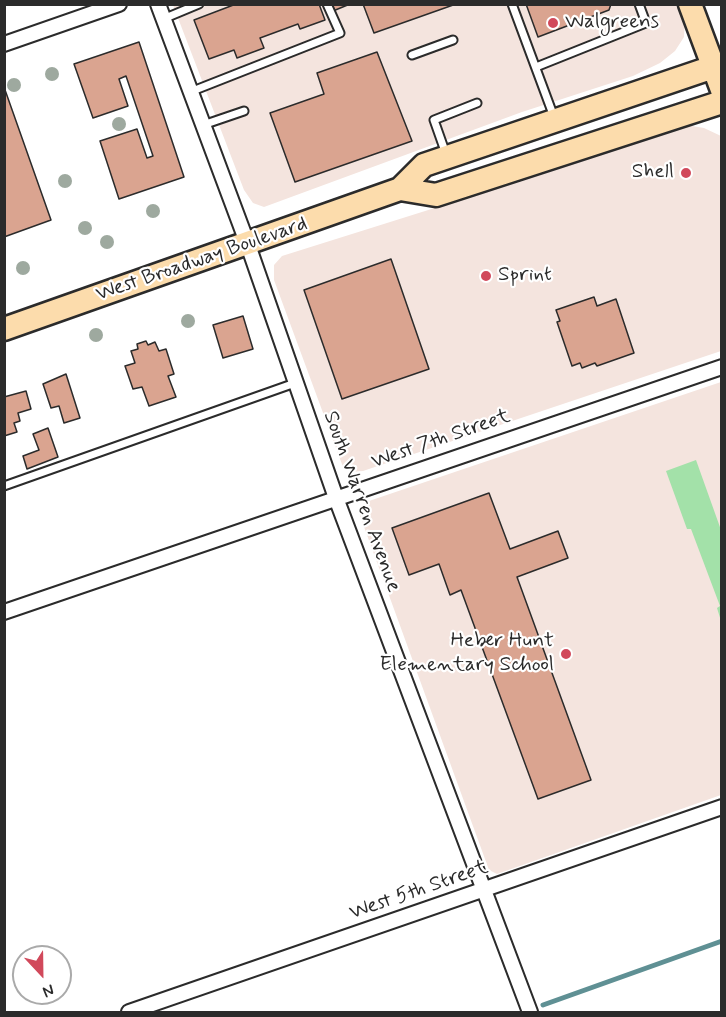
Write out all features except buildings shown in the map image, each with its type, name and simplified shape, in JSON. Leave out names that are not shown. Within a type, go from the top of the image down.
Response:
[{"type":"highway","points":[[690,4],[717,66],[722,90]]},
{"type":"highway","name":"West Broadway Boulevard","points":[[4,329],[248,245],[400,189],[424,165],[717,66]]},
{"type":"highway","name":"West Broadway Boulevard","points":[[400,189],[436,195],[722,102]]},
{"type":"street","points":[[4,44],[119,4]]},
{"type":"street","name":"South Warren Avenue","points":[[158,4],[248,245],[336,498],[531,1012]]},
{"type":"street","name":"West 7th Street","points":[[4,612],[722,367]]},
{"type":"street","name":"West 5th Street","points":[[129,1012],[722,807]]},
{"type":"lane","points":[[163,18],[199,4]]},
{"type":"lane","points":[[190,92],[340,33],[327,4]]},
{"type":"lane","points":[[512,4],[555,119]]},
{"type":"lane","points":[[536,67],[646,23],[639,4]]},
{"type":"lane","points":[[412,55],[453,40]]},
{"type":"lane","points":[[447,157],[434,120],[477,103]]},
{"type":"lane","points":[[203,125],[244,111]]},
{"type":"lane","points":[[4,486],[295,383]]},
{"type":"shaded area","points":[[173,5],[680,5],[685,19],[684,37],[675,51],[660,63],[633,76],[522,112],[264,207],[253,203],[244,190]]},
{"type":"shaded area","points":[[680,124],[704,128],[721,136],[721,351],[363,471],[352,472],[343,467],[274,280],[274,265],[282,256],[441,206]]},
{"type":"shaded area","name":"Heber Hunt Elementary School","points":[[721,382],[721,795],[497,874],[489,870],[359,513],[366,502]]},
{"type":"green space","points":[[696,460],[721,530],[721,621],[717,608],[720,606],[691,529],[687,529],[666,471]]},
{"type":"waterway","points":[[543,1005],[722,941]]},
{"type":"place","name":"Walgreens","points":[[553,23]]},
{"type":"place","name":"Shell","points":[[686,173]]},
{"type":"place","name":"Sprint","points":[[486,276]]},
{"type":"place","name":"Heber Hunt Elementary School","points":[[566,654]]}]
